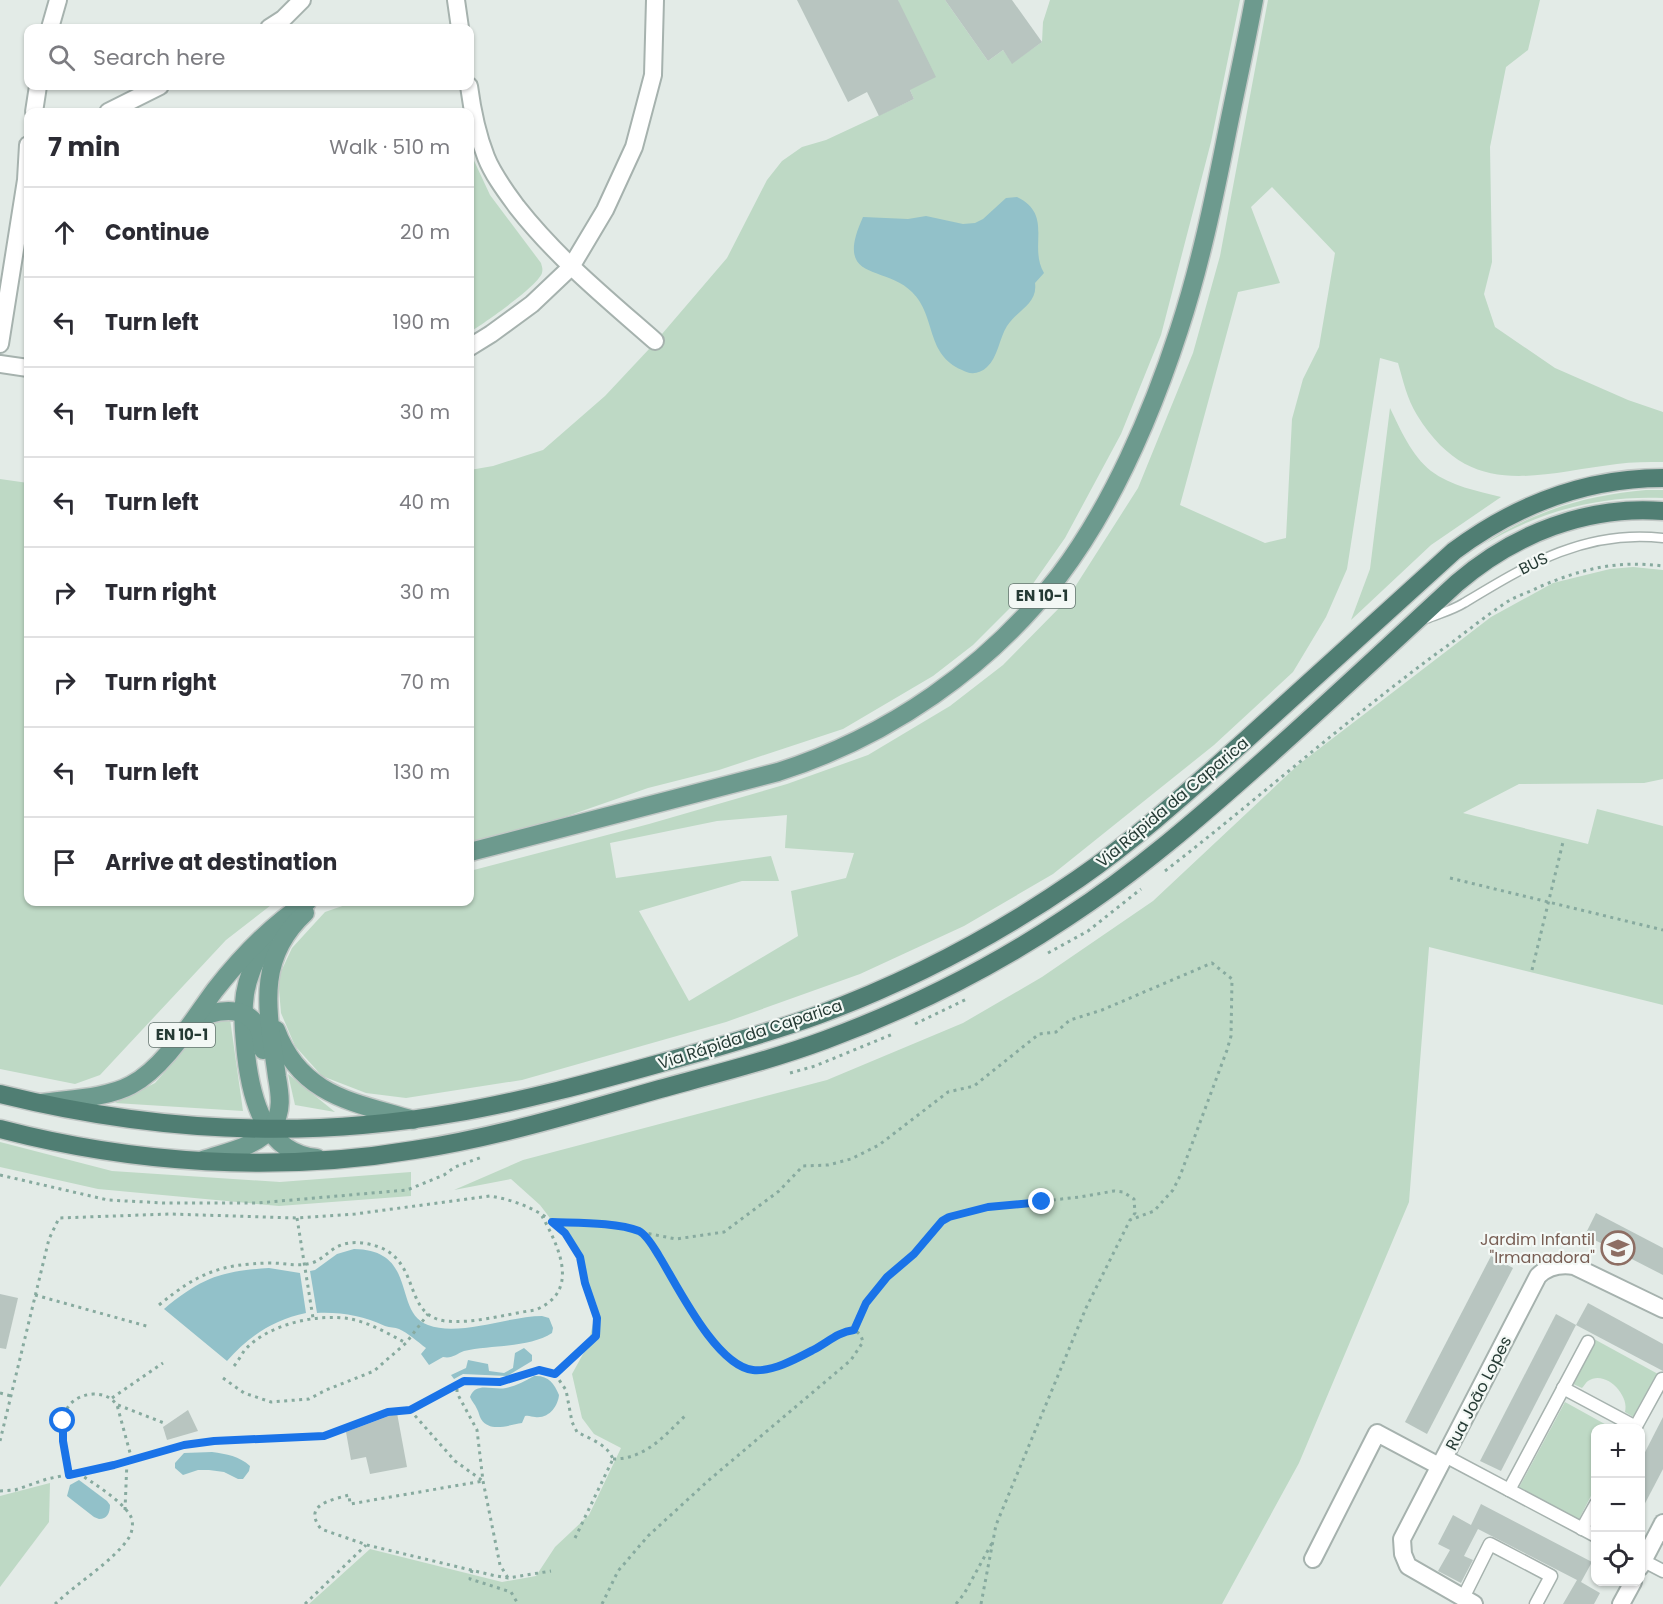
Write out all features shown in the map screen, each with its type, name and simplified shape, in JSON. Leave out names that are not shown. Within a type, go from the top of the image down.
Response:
[{"type":"highway","name":"Via Rápida da Caparica","points":[[0,1094],[99,1116],[152,1123],[270,1129],[331,1128],[413,1120],[523,1100],[736,1042],[819,1015],[934,964],[1036,906],[1090,870],[1135,837],[1454,551],[1479,533],[1525,508],[1561,494],[1612,481],[1663,478]]},
{"type":"highway","name":"Via Rápida da Caparica","points":[[0,1129],[116,1152],[201,1161],[278,1162],[349,1159],[455,1143],[548,1121],[753,1063],[843,1033],[933,994],[1001,958],[1049,929],[1152,857],[1196,821],[1457,584],[1508,546],[1535,533],[1600,514],[1663,511]]},
{"type":"main road","name":"EN 10-1","points":[[474,851],[778,772],[825,755],[874,732],[933,696],[981,659],[1030,611],[1060,575],[1097,517],[1132,447],[1169,359],[1198,262],[1215,192],[1254,0]]},
{"type":"main road","points":[[201,1161],[251,1144],[270,1129],[277,1119],[280,1103],[269,1003],[270,973],[279,947],[291,927],[315,906]]},
{"type":"main road","name":"EN 10-1","points":[[299,907],[273,931],[258,954],[248,979],[244,1013],[250,1086],[254,1101],[282,1145],[301,1155],[325,1159],[349,1159]]},
{"type":"main road","name":"EN 10-1","points":[[40,1104],[108,1094],[129,1086],[156,1066],[246,954],[299,907]]},
{"type":"main road","points":[[269,1003],[278,1038],[292,1060],[311,1080],[347,1101],[413,1120]]},
{"type":"main road","name":"EN 10-1","points":[[186,1029],[204,1015],[213,1012],[244,1013]]},
{"type":"main road","points":[[244,1013],[260,1030],[267,1068],[280,1103]]},
{"type":"street","points":[[51,24],[58,0]]},
{"type":"street","points":[[275,24],[302,0]]},
{"type":"street","points":[[456,0],[459,24]]},
{"type":"street","points":[[474,345],[532,304],[571,267],[605,210],[634,147],[652,75],[655,0]]},
{"type":"street","points":[[35,108],[37,90]]},
{"type":"street","points":[[116,108],[152,90]]},
{"type":"street","points":[[469,90],[471,108]]},
{"type":"street","points":[[474,123],[486,158],[504,189],[535,229],[571,267],[655,340]]},
{"type":"street","points":[[0,344],[24,193]]},
{"type":"street","points":[[0,364],[24,367]]},
{"type":"street","name":"Rua João Lopes","points":[[1469,1601],[1408,1566],[1403,1554],[1402,1539],[1536,1281],[1545,1270],[1563,1265],[1579,1268],[1663,1310]]},
{"type":"street","points":[[1509,1490],[1588,1342]]},
{"type":"street","points":[[1638,1424],[1662,1379]]},
{"type":"street","points":[[1563,1388],[1629,1424]]},
{"type":"street","points":[[1313,1559],[1377,1433],[1509,1490],[1591,1533]]},
{"type":"street","points":[[1582,1528],[1591,1513]]},
{"type":"street","points":[[1645,1556],[1663,1523]]},
{"type":"street","points":[[1469,1601],[1490,1544],[1551,1576],[1536,1604]]},
{"type":"street","points":[[1645,1563],[1663,1571]]},
{"type":"street","points":[[1621,1604],[1630,1586]]},
{"type":"lane","name":"BUS","points":[[1414,624],[1463,604],[1522,568],[1570,548],[1617,538],[1663,538]]},
{"type":"path","points":[[1532,970],[1563,842]]},
{"type":"path","points":[[1450,878],[1663,930]]},
{"type":"path","points":[[552,1222],[600,1224],[676,1239],[724,1232],[779,1191],[803,1166],[828,1165],[851,1159],[879,1145],[948,1092],[974,1086],[1039,1034],[1056,1032],[1070,1020],[1102,1010],[1212,963],[1232,979],[1231,1036],[1227,1050],[1173,1190],[1154,1212],[1130,1220]]},
{"type":"path","points":[[0,1175],[108,1200],[164,1203],[257,1203],[407,1190],[476,1159]]},
{"type":"path","points":[[854,1330],[866,1303],[887,1277],[914,1254],[935,1227],[949,1217],[988,1207],[1114,1191],[1123,1192],[1134,1199],[1135,1213],[1086,1308],[996,1525],[981,1604]]},
{"type":"path","points":[[0,1442],[49,1239],[59,1218],[169,1214],[297,1218],[355,1214],[490,1196],[513,1200],[534,1209],[565,1233],[580,1257],[585,1283],[597,1318],[596,1336],[555,1374]]},
{"type":"path","points":[[159,1305],[182,1286],[211,1270],[251,1264],[303,1264],[314,1262],[337,1247],[349,1243],[364,1243],[381,1248],[396,1257],[403,1265],[418,1303],[428,1314],[442,1321],[461,1322],[535,1310],[546,1306],[558,1291],[563,1266],[554,1237],[542,1216],[534,1209]]},
{"type":"path","points":[[297,1218],[313,1318]]},
{"type":"path","points":[[602,1604],[618,1570],[648,1536],[709,1480],[851,1360],[863,1342],[860,1334],[854,1330],[838,1334],[813,1350],[779,1365],[762,1370],[749,1370],[727,1356],[703,1328],[653,1246],[641,1232]]},
{"type":"path","points":[[35,1295],[150,1327]]},
{"type":"path","points":[[223,1378],[244,1393],[271,1402],[309,1399],[374,1371],[406,1343],[428,1314]]},
{"type":"path","points":[[234,1366],[245,1351],[267,1334],[288,1324],[313,1318],[351,1319],[406,1343]]},
{"type":"path","points":[[112,1398],[163,1363]]},
{"type":"path","points":[[0,1491],[15,1490],[184,1445],[324,1436],[388,1412],[410,1410],[464,1381],[500,1382],[539,1370],[555,1374],[566,1390],[577,1432],[602,1444],[611,1453],[613,1459],[575,1538]]},
{"type":"path","points":[[457,1385],[457,1393],[477,1430],[483,1481],[500,1565],[508,1578]]},
{"type":"path","points":[[0,1393],[11,1396]]},
{"type":"path","points":[[69,1475],[63,1441],[64,1413],[75,1400],[86,1395],[99,1394],[112,1398],[117,1405],[132,1460]]},
{"type":"path","points":[[117,1405],[164,1423]]},
{"type":"path","points":[[410,1410],[455,1461],[483,1481]]},
{"type":"path","points":[[613,1459],[636,1456],[645,1451],[659,1442],[687,1414]]},
{"type":"path","points":[[125,1510],[127,1461]]},
{"type":"path","points":[[56,1604],[128,1539],[132,1529],[131,1518],[125,1510],[78,1473]]},
{"type":"path","points":[[483,1481],[350,1504],[349,1495],[318,1506],[315,1514],[316,1523],[321,1529],[367,1545],[508,1578],[551,1571]]},
{"type":"path","points":[[956,1604],[964,1594],[994,1538]]},
{"type":"path","points":[[305,1604],[367,1545]]},
{"type":"path","points":[[472,1570],[470,1579],[511,1592],[518,1604]]},
{"type":"green space","points":[[898,0],[945,0],[988,61],[1003,50],[1012,63],[1042,42],[1043,22],[1050,0],[1240,0],[1211,142],[1161,335],[1121,434],[1065,538],[1030,588],[973,645],[933,676],[843,729],[719,770],[648,788],[556,820],[474,841],[474,469],[493,466],[543,450],[605,396],[650,348],[727,258],[767,180],[782,161],[802,147],[826,140],[914,99],[910,90]]},
{"type":"green space","points":[[1268,0],[1540,0],[1528,50],[1506,67],[1490,147],[1492,262],[1484,294],[1495,327],[1555,368],[1628,400],[1663,412],[1663,462],[1623,463],[1532,476],[1482,471],[1459,460],[1437,442],[1414,409],[1398,363],[1380,358],[1347,569],[1326,617],[1293,672],[1214,745],[1053,874],[964,926],[860,974],[726,1022],[522,1080],[406,1098],[366,1093],[322,1076],[295,1046],[281,1013],[278,978],[292,948],[325,912],[342,906],[474,906],[474,870],[649,824],[787,784],[868,755],[950,706],[1003,665],[1066,601],[1138,488],[1193,353],[1220,256]],"holes":[[[1272,187],[1335,253],[1319,347],[1303,379],[1292,419],[1286,538],[1265,543],[1180,505],[1238,292],[1280,283],[1251,207]],[[787,815],[785,848],[854,853],[846,878],[791,891],[798,936],[689,1001],[639,911],[742,881],[779,881],[771,856],[616,878],[610,843],[717,821]]]},
{"type":"green space","points":[[474,161],[490,195],[541,263],[542,273],[538,279],[498,313],[474,329]]},
{"type":"green space","points":[[1390,408],[1412,450],[1431,471],[1456,484],[1501,497],[1431,545],[1351,620],[1370,569]]},
{"type":"green space","points":[[0,479],[24,482],[24,906],[270,906],[226,940],[100,1075],[75,1084],[0,1069]]},
{"type":"green space","points":[[1663,490],[1663,498],[1615,499],[1569,508],[1525,523],[1483,545],[1521,523],[1561,507],[1603,496]]},
{"type":"green space","points":[[1633,567],[1663,570],[1663,779],[1644,783],[1519,784],[1463,813],[1588,844],[1597,809],[1663,826],[1663,1005],[1429,947],[1409,1202],[1299,1463],[1222,1604],[309,1604],[370,1549],[502,1582],[536,1576],[555,1547],[589,1515],[621,1448],[594,1434],[582,1418],[572,1374],[588,1345],[597,1306],[575,1251],[540,1205],[511,1179],[454,1190],[523,1160],[827,1080],[963,1023],[1042,977],[1153,901],[1298,765],[1491,617],[1553,583],[1610,569]]},
{"type":"green space","points":[[230,1019],[243,1111],[115,1103],[155,1083],[198,1034],[213,1021]]},
{"type":"green space","points":[[288,1074],[335,1112],[295,1105]]},
{"type":"green space","points":[[0,1142],[112,1171],[280,1182],[411,1172],[411,1196],[279,1206],[98,1189],[0,1167]]},
{"type":"green space","points":[[1594,1339],[1658,1374],[1635,1418],[1625,1412],[1624,1398],[1608,1381],[1595,1378],[1582,1388],[1571,1383]]},
{"type":"green space","points":[[1565,1402],[1605,1424],[1591,1424],[1591,1496],[1576,1525],[1516,1493]]},
{"type":"green space","points":[[50,1483],[49,1522],[0,1587],[0,1496]]},
{"type":"water","points":[[1017,197],[1028,204],[1035,213],[1038,222],[1038,252],[1044,273],[1035,283],[1030,302],[1007,326],[991,363],[981,371],[968,373],[950,363],[942,355],[925,312],[912,292],[901,283],[866,269],[858,262],[854,253],[855,238],[863,217],[908,219],[926,216],[963,224],[975,223],[983,219],[1006,198]]},
{"type":"water","points":[[354,1249],[374,1252],[388,1259],[402,1282],[410,1308],[417,1318],[428,1325],[454,1329],[542,1316],[549,1318],[553,1328],[552,1333],[521,1344],[464,1351],[451,1357],[443,1357],[429,1365],[421,1354],[426,1348],[399,1329],[352,1315],[317,1313],[310,1271],[315,1270],[337,1254]]},
{"type":"water","points":[[269,1268],[300,1273],[306,1313],[262,1330],[227,1361],[164,1309],[189,1290],[212,1278],[238,1271]]},
{"type":"water","points":[[524,1348],[532,1355],[532,1361],[507,1376],[463,1374],[454,1379],[451,1375],[466,1368],[468,1360],[488,1364],[489,1371],[504,1373],[513,1368],[515,1353]]},
{"type":"water","points":[[534,1376],[547,1378],[553,1383],[559,1395],[552,1411],[540,1417],[525,1416],[522,1423],[505,1426],[489,1426],[480,1418],[470,1397],[476,1389],[510,1387]]},
{"type":"water","points":[[212,1452],[242,1460],[250,1466],[249,1471],[243,1479],[238,1479],[224,1472],[209,1470],[198,1470],[183,1475],[175,1468],[175,1463],[184,1453]]},
{"type":"water","points":[[79,1480],[110,1505],[106,1517],[99,1519],[94,1517],[67,1496],[70,1485]]},
{"type":"building","points":[[797,0],[898,0],[936,77],[910,90],[914,99],[879,116],[867,92],[848,102]]},
{"type":"building","points":[[945,0],[1012,0],[1042,42],[1012,64],[1003,50],[988,61]]},
{"type":"building","points":[[1596,1213],[1663,1248],[1663,1275],[1585,1235]]},
{"type":"building","points":[[1491,1256],[1513,1268],[1427,1434],[1405,1422]]},
{"type":"building","points":[[0,1294],[18,1298],[6,1349],[0,1348]]},
{"type":"building","points":[[1588,1303],[1663,1344],[1663,1371],[1576,1325]]},
{"type":"building","points":[[1556,1314],[1576,1325],[1501,1471],[1480,1461]]},
{"type":"building","points":[[188,1410],[198,1431],[167,1440],[163,1427]]},
{"type":"building","points":[[397,1413],[407,1467],[370,1474],[366,1457],[351,1460],[346,1432]]},
{"type":"building","points":[[1663,1417],[1663,1469],[1645,1503],[1645,1478],[1645,1452]]},
{"type":"building","points":[[1481,1504],[1591,1561],[1581,1582],[1600,1593],[1594,1604],[1563,1604],[1577,1580],[1478,1529],[1464,1556],[1473,1560],[1461,1583],[1438,1571],[1450,1550],[1438,1544],[1453,1515],[1471,1525]]},
{"type":"place","name":"Jardim Infantil \"Irmanadora\"","points":[[1618,1248]]},
{"type":"route","points":[[63,1421],[63,1441],[69,1475],[184,1445],[214,1441],[324,1436],[388,1412],[410,1410],[464,1381],[500,1382],[539,1370],[555,1374],[596,1336],[597,1318],[585,1283],[580,1257],[565,1233],[552,1222],[600,1224],[641,1232],[653,1246],[703,1328],[720,1350],[749,1370],[762,1370],[813,1350],[838,1334],[854,1330],[866,1303],[887,1277],[914,1254],[942,1221],[988,1207],[998,1208],[1042,1202]]}]
